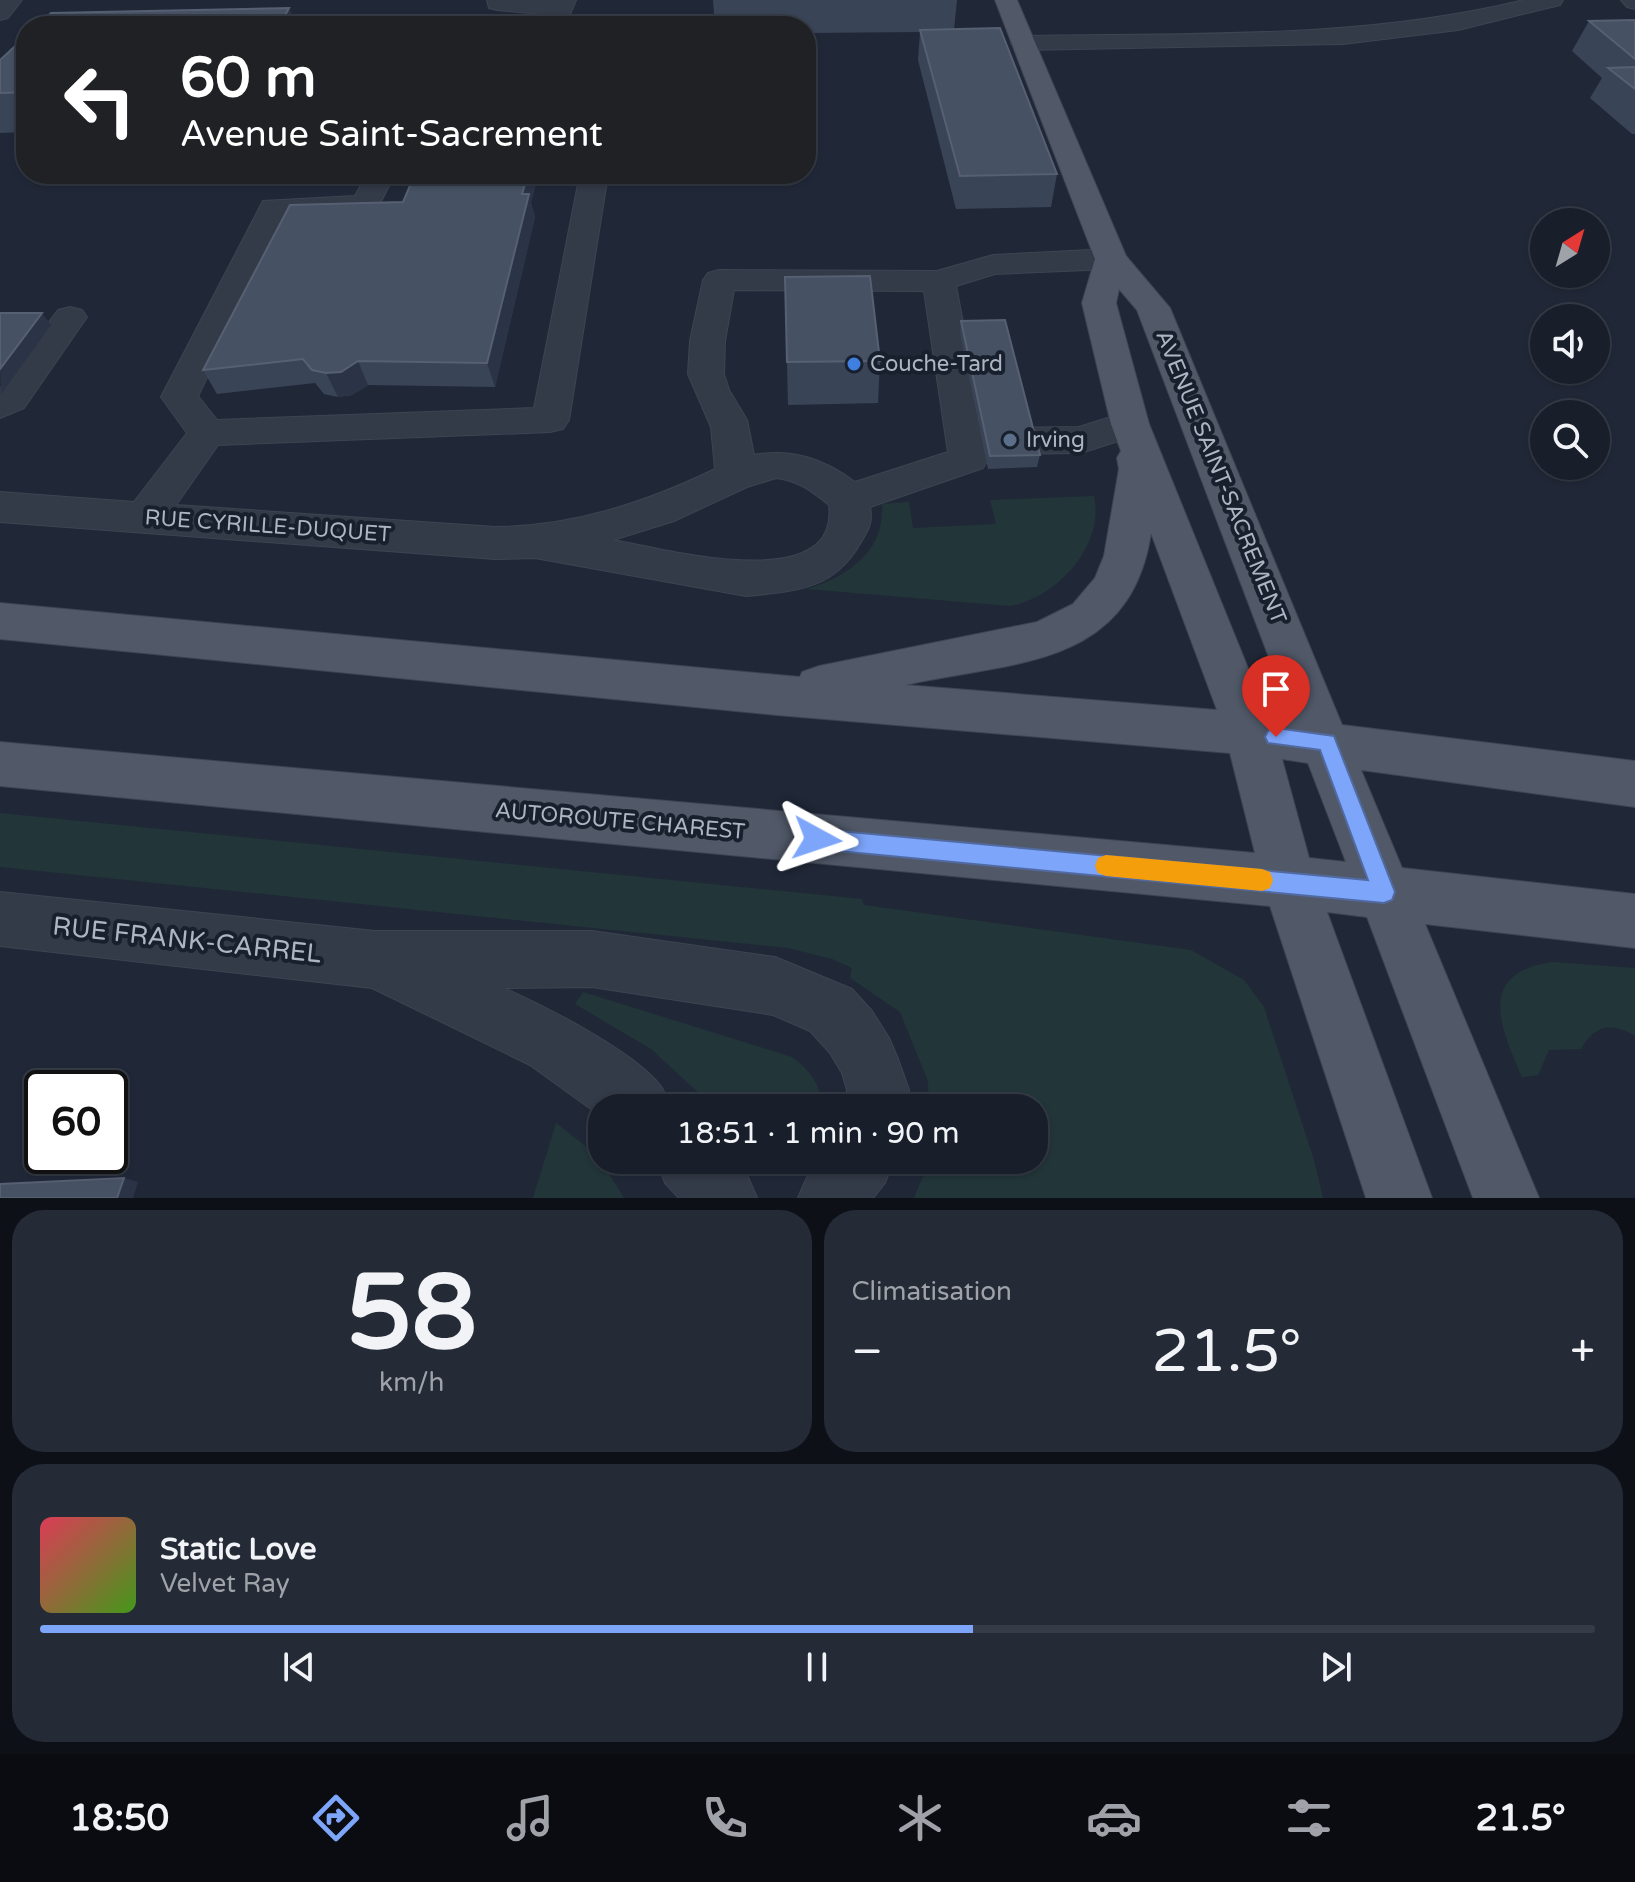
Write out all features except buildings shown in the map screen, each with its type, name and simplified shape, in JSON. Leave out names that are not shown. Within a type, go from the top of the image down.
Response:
[{"type":"main road","name":"AVENUE SAINT-SACREMENT","points":[[1006,0],[1111,259],[1153,308],[1506,1198]]},
{"type":"main road","points":[[777,695],[965,654],[1019,646],[1087,619],[1103,602],[1128,547],[1139,469],[1099,303],[1111,259]]},
{"type":"main road","points":[[1130,424],[1250,734],[1289,882],[1399,1198]]},
{"type":"main road","points":[[0,621],[777,695],[1250,734],[1635,784]]},
{"type":"main road","name":"AUTOROUTE CHAREST","points":[[0,764],[1289,882],[1635,921]]},
{"type":"street","points":[[498,0],[497,3],[562,9],[565,0]]},
{"type":"street","points":[[1023,43],[1343,37],[1458,23],[1552,0]]},
{"type":"street","points":[[207,433],[179,397],[287,184]]},
{"type":"street","points":[[274,207],[365,205],[376,184]]},
{"type":"street","points":[[207,433],[550,420],[592,184]]},
{"type":"street","points":[[734,475],[735,454],[728,424],[725,414],[711,395],[706,371],[719,280],[939,281],[993,265],[1111,259]]},
{"type":"street","points":[[849,499],[969,459],[939,281]]},
{"type":"street","points":[[0,406],[11,400],[70,317]]},
{"type":"street","points":[[966,441],[1081,440],[1130,424]]},
{"type":"street","points":[[144,518],[207,433]]},
{"type":"street","name":"RUE CYRILLE-DUQUET","points":[[0,507],[495,543],[535,542],[746,579],[809,571],[836,549],[852,522],[849,499],[831,482],[800,467],[765,465],[734,475],[661,511],[535,542]]},
{"type":"street","name":"RUE FRANK-CARREL","points":[[0,919],[375,960],[592,959],[775,986],[831,1010],[851,1032],[868,1059],[878,1094]]},
{"type":"street","name":"RUE FRANK-CARREL","points":[[375,960],[552,1041],[595,1070],[623,1094]]},
{"type":"street","points":[[701,1174],[724,1198]]},
{"type":"street","points":[[831,1198],[851,1174]]},
{"type":"green space","points":[[1094,496],[1092,533],[1085,550],[1060,581],[1028,601],[1010,606],[807,589],[836,577],[861,560],[877,536],[882,504],[909,502],[913,528],[996,524],[990,500]]},
{"type":"green space","points":[[0,813],[862,899],[864,905],[1191,950],[1244,980],[1264,1007],[1314,1160],[1323,1198],[914,1198],[924,1174],[1048,1174],[1048,1094],[928,1094],[928,1081],[900,1012],[850,978],[852,968],[832,959],[788,948],[0,867]]},
{"type":"green space","points":[[1552,962],[1635,968],[1635,1036],[1619,1029],[1604,1028],[1592,1035],[1581,1049],[1549,1050],[1538,1075],[1522,1077],[1502,1022],[1500,1005],[1503,990],[1512,978],[1528,968]]},
{"type":"green space","points":[[583,992],[792,1057],[814,1079],[820,1094],[700,1094],[651,1049],[575,1004]]},
{"type":"green space","points":[[556,1123],[588,1148],[588,1174],[609,1174],[624,1198],[533,1198]]},
{"type":"slow traffic","points":[[1106,866],[1262,880]]},
{"type":"place","name":"Couche-Tard","points":[[854,364]]},
{"type":"place","name":"Irving","points":[[1010,440]]},
{"type":"route","points":[[817,839],[1384,892],[1327,742],[1276,737]]}]
